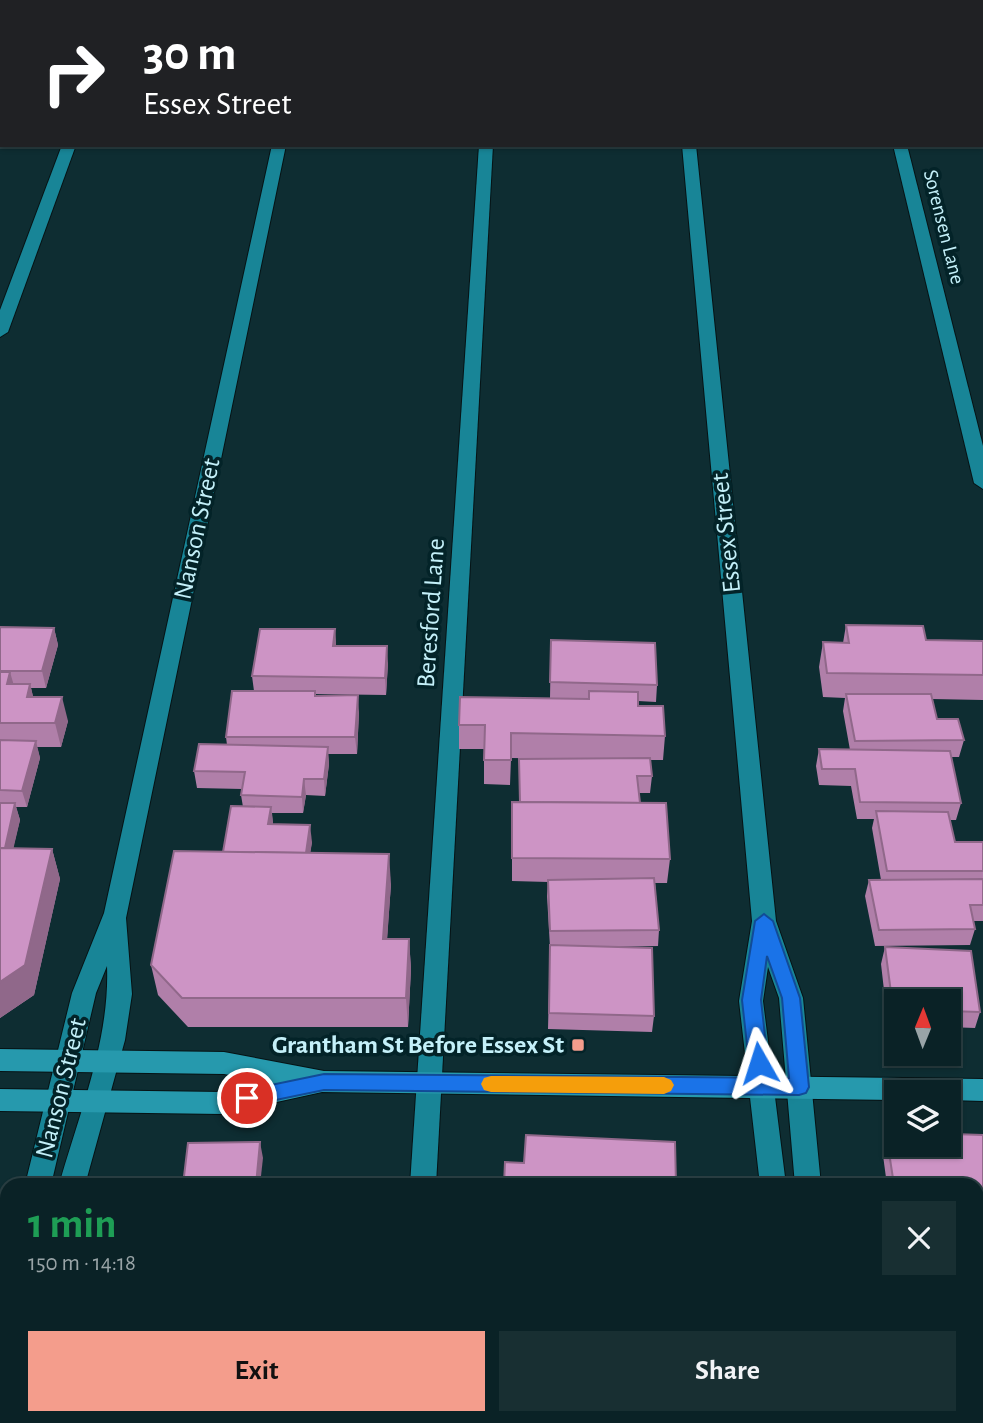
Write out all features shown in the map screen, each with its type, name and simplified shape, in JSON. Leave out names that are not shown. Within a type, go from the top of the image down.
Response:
[{"type":"main road","points":[[0,1060],[224,1063],[324,1082],[983,1090]]},
{"type":"main road","points":[[0,1100],[222,1103],[324,1082]]},
{"type":"street","points":[[0,332],[68,147]]},
{"type":"street","name":"Nanson Street","points":[[40,1178],[84,993],[116,913],[279,147]]},
{"type":"street","name":"Beresford Lane","points":[[423,1178],[486,147]]},
{"type":"street","name":"Essex Street","points":[[689,147],[764,921],[791,998],[807,1178]]},
{"type":"street","name":"Sorensen Lane","points":[[900,147],[983,483]]},
{"type":"street","name":"Nanson Street","points":[[74,1178],[107,1061],[120,994],[116,913]]},
{"type":"street","name":"Essex Street","points":[[764,921],[751,1000],[772,1178]]},
{"type":"building","points":[[846,625],[923,626],[926,640],[983,641],[983,675],[827,673],[823,642],[849,643]]},
{"type":"building","points":[[0,627],[54,628],[42,671],[0,671]]},
{"type":"building","points":[[260,629],[335,629],[333,646],[387,646],[385,678],[252,676]]},
{"type":"building","points":[[551,640],[655,643],[657,685],[550,682]]},
{"type":"building","points":[[0,672],[10,672],[7,684],[30,684],[27,697],[62,697],[55,723],[0,723]]},
{"type":"building","points":[[232,691],[315,691],[315,696],[358,695],[355,737],[226,737]]},
{"type":"building","points":[[589,691],[638,692],[638,706],[663,706],[665,736],[511,733],[511,760],[484,760],[485,725],[459,725],[460,697],[589,699]]},
{"type":"building","points":[[846,694],[931,694],[937,719],[958,719],[964,740],[855,741]]},
{"type":"building","points":[[0,740],[36,741],[22,791],[0,790]]},
{"type":"building","points":[[199,744],[328,747],[324,779],[304,779],[302,797],[241,795],[245,772],[194,771]]},
{"type":"building","points":[[819,749],[950,751],[961,803],[860,802],[855,769],[822,769]]},
{"type":"building","points":[[650,758],[652,776],[637,776],[640,803],[520,802],[519,759]]},
{"type":"building","points":[[512,802],[666,803],[670,859],[512,858]]},
{"type":"building","points":[[0,803],[15,803],[5,848],[0,848]]},
{"type":"building","points":[[231,806],[271,807],[268,824],[310,825],[306,853],[223,852]]},
{"type":"building","points":[[876,811],[948,812],[955,842],[983,842],[983,871],[887,871]]},
{"type":"building","points":[[0,848],[52,849],[25,965],[0,982]]},
{"type":"building","points":[[174,851],[389,854],[383,939],[409,939],[406,998],[182,998],[151,965]]},
{"type":"building","points":[[654,878],[659,930],[550,931],[548,880]]},
{"type":"building","points":[[983,879],[983,905],[970,905],[975,929],[879,930],[869,880]]},
{"type":"building","points":[[550,945],[652,948],[654,1016],[549,1013]]},
{"type":"building","points":[[885,947],[971,951],[980,1012],[961,1011],[961,989],[891,989]]},
{"type":"building","points":[[961,1134],[983,1135],[983,1178],[893,1178],[890,1157],[961,1157]]},
{"type":"building","points":[[526,1135],[675,1142],[676,1178],[504,1178],[505,1162],[524,1163]]},
{"type":"building","points":[[260,1142],[257,1178],[184,1178],[188,1143]]},
{"type":"slow traffic","points":[[491,1084],[664,1085]]},
{"type":"place","name":"Grantham St Before Essex St","points":[[578,1045]]},
{"type":"route","points":[[247,1098],[324,1082],[799,1087],[791,998],[764,921],[751,1000],[759,1063]]}]
